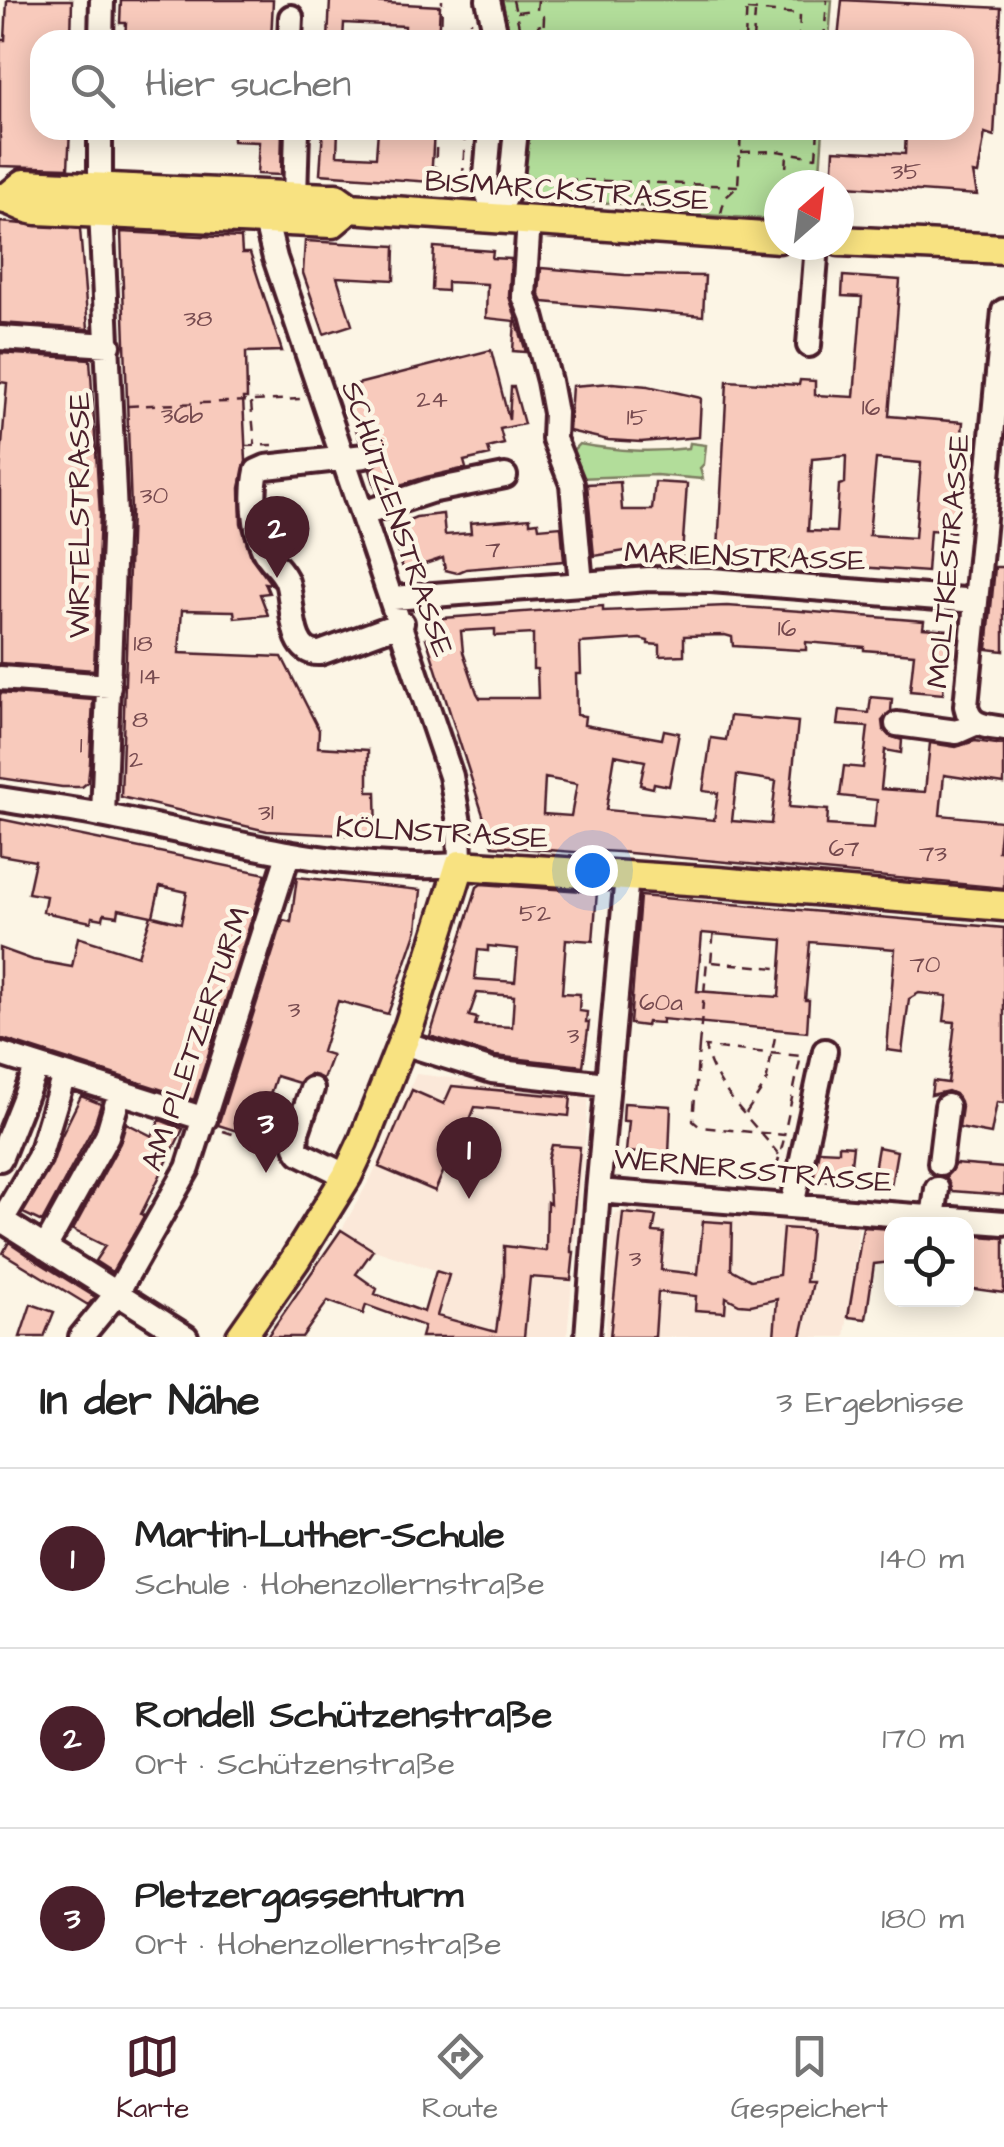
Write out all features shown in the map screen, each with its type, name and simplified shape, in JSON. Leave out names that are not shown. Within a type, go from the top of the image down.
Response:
[{"type":"main road","points":[[4,198],[24,184],[100,201],[262,208]]},
{"type":"main road","name":"BISMARCKSTRASSE","points":[[262,208],[296,197],[336,198],[350,208],[764,237]]},
{"type":"main road","name":"BISMARCKSTRASSE","points":[[262,208],[332,223],[350,208]]},
{"type":"main road","points":[[854,242],[1004,249]]},
{"type":"main road","points":[[241,1337],[347,1176],[403,1043],[460,865]]},
{"type":"main road","name":"KÖLNSTRASSE","points":[[460,865],[1004,906]]},
{"type":"street","points":[[101,30],[102,0]]},
{"type":"street","points":[[480,6],[491,30]]},
{"type":"street","name":"WIRTELSTRASSE","points":[[100,140],[115,514],[102,815]]},
{"type":"street","points":[[296,197],[297,140]]},
{"type":"street","points":[[487,140],[474,177],[485,186],[495,218]]},
{"type":"street","points":[[495,218],[510,189],[515,140]]},
{"type":"street","name":"SCHÜTZENSTRASSE","points":[[262,208],[322,397],[353,453],[363,513],[452,776],[460,865]]},
{"type":"street","points":[[529,220],[524,296],[551,390],[554,439],[572,484],[581,584]]},
{"type":"street","points":[[809,345],[816,260]]},
{"type":"street","name":"MOLTKESTRASSE","points":[[1004,311],[995,478],[976,601],[966,706],[968,717],[976,724],[1004,729]]},
{"type":"street","points":[[0,338],[109,345]]},
{"type":"street","points":[[353,453],[266,466],[257,471],[256,511],[265,551],[280,566],[288,586],[292,621],[305,649],[313,654],[402,623]]},
{"type":"street","points":[[363,513],[430,491],[505,476]]},
{"type":"street","name":"MARIENSTRASSE","points":[[393,598],[581,584],[711,580],[976,601]]},
{"type":"street","points":[[0,678],[109,686]]},
{"type":"street","points":[[897,724],[956,732],[976,724]]},
{"type":"street","name":"KÖLNSTRASSE","points":[[0,799],[102,815],[288,854],[413,868],[460,865]]},
{"type":"street","name":"AM PLETZERTURM","points":[[81,1337],[117,1293],[181,1182],[204,1122],[288,854]]},
{"type":"street","name":"WERNERSSTRASSE","points":[[627,876],[598,1191],[922,1217]]},
{"type":"street","points":[[403,1043],[492,1072],[606,1084]]},
{"type":"street","points":[[792,1206],[825,1052]]},
{"type":"street","points":[[0,1054],[204,1122]]},
{"type":"street","points":[[0,1158],[37,1066]]},
{"type":"street","points":[[64,1075],[38,1157],[1,1219],[186,1337]]},
{"type":"street","points":[[312,1089],[297,1132],[296,1147],[300,1153],[347,1176]]},
{"type":"street","points":[[45,1248],[107,1136],[120,1092]]},
{"type":"street","points":[[940,1163],[947,1106]]},
{"type":"street","points":[[934,1217],[936,1190]]},
{"type":"street","points":[[587,1337],[598,1191]]},
{"type":"street","name":"WERNERSSTRASSE","points":[[974,1221],[1004,1223]]},
{"type":"path","points":[[441,30],[442,0]]},
{"type":"path","points":[[513,0],[520,30]]},
{"type":"path","points":[[537,10],[538,0]]},
{"type":"path","points":[[746,30],[748,0]]},
{"type":"path","points":[[825,30],[827,0]]},
{"type":"path","points":[[473,30],[480,6]]},
{"type":"path","points":[[516,12],[537,10]]},
{"type":"path","points":[[537,10],[544,17],[542,30]]},
{"type":"path","points":[[747,10],[800,14],[799,30]]},
{"type":"path","points":[[754,30],[755,11]]},
{"type":"path","points":[[526,30],[542,25]]},
{"type":"path","points":[[437,140],[435,174],[439,184]]},
{"type":"path","points":[[413,213],[448,178],[474,177],[467,140]]},
{"type":"path","points":[[716,234],[725,198],[738,186],[741,140]]},
{"type":"path","points":[[817,140],[820,170]]},
{"type":"path","points":[[740,152],[816,156]]},
{"type":"path","points":[[786,170],[787,152]]},
{"type":"path","points":[[530,178],[738,186]]},
{"type":"path","points":[[112,406],[322,397]]},
{"type":"path","points":[[251,403],[257,471]]},
{"type":"path","points":[[711,962],[714,928]]},
{"type":"path","points":[[702,1046],[801,1056],[784,1135],[695,1125],[707,961],[776,968]]},
{"type":"path","points":[[746,1114],[766,1083],[775,1037]]},
{"type":"path","points":[[702,1046],[720,1084],[779,1155]]},
{"type":"path","points":[[204,1122],[276,1152]]},
{"type":"shaded area","points":[[416,1074],[589,1094],[567,1337],[434,1337],[450,1275],[374,1250],[342,1229],[375,1170]]},
{"type":"shaded area","points":[[627,1209],[859,1226],[845,1337],[605,1337],[613,1216]]},
{"type":"green space","points":[[497,0],[832,0],[830,30],[504,30]]},
{"type":"green space","points":[[518,140],[822,140],[820,170],[764,170],[764,219],[674,213],[629,204],[535,199],[518,185]]},
{"type":"green space","points":[[690,443],[706,445],[700,468],[703,479],[656,475],[578,478],[569,454],[579,444],[647,451],[689,448]]},
{"type":"building","points":[[7,0],[72,0],[71,30],[30,30],[30,140],[69,140],[68,168],[0,166],[0,40],[5,40]]},
{"type":"building","points":[[121,0],[273,0],[272,30],[126,30],[126,23],[120,23]]},
{"type":"building","points":[[330,0],[440,6],[439,30],[344,23],[344,30],[328,30]]},
{"type":"building","points":[[842,0],[1001,8],[994,136],[985,133],[978,174],[973,173],[977,195],[854,187],[854,170],[833,170],[834,150],[905,154],[906,140],[974,140],[974,30],[839,30]]},
{"type":"building","points":[[282,140],[281,175],[257,174],[259,142],[233,141]]},
{"type":"building","points":[[322,140],[338,140],[337,155],[376,157],[377,140],[433,140],[431,182],[320,174]]},
{"type":"building","points":[[0,222],[80,229],[88,329],[0,323]]},
{"type":"building","points":[[121,232],[241,238],[242,253],[250,253],[282,351],[246,352],[247,398],[243,398],[246,461],[240,488],[241,523],[251,557],[271,584],[265,583],[269,593],[260,594],[268,615],[235,618],[234,611],[182,610],[179,653],[282,657],[319,730],[318,747],[368,750],[368,792],[376,792],[377,837],[267,831],[121,797],[131,510]]},
{"type":"building","points":[[305,241],[395,246],[394,280],[337,277],[352,325],[324,334],[303,273]]},
{"type":"building","points":[[434,247],[493,251],[492,258],[511,259],[509,296],[526,352],[513,351],[515,321],[486,318],[487,284],[447,282],[447,291],[432,290]]},
{"type":"building","points":[[541,268],[705,276],[703,316],[543,302],[539,294]]},
{"type":"building","points":[[843,276],[900,280],[889,416],[963,422],[954,532],[930,530],[927,572],[819,564],[820,560],[790,559],[790,554],[718,550],[727,381],[799,385],[800,380],[815,381],[815,395],[854,397],[862,297],[842,296]],"holes":[[[846,456],[845,483],[839,485],[836,532],[808,531],[812,459]],[[876,459],[921,463],[915,538],[869,535]]]},
{"type":"building","points":[[491,350],[509,420],[514,387],[524,424],[500,429],[504,444],[488,448],[490,455],[464,461],[466,468],[377,492],[370,470],[378,463],[380,453],[372,443],[360,441],[342,388]]},
{"type":"building","points":[[0,353],[90,359],[100,514],[94,670],[0,663],[0,470],[7,383],[0,382]]},
{"type":"building","points":[[572,386],[648,386],[701,398],[699,437],[641,442],[608,440],[569,431]]},
{"type":"building","points":[[620,482],[622,510],[652,510],[655,482],[687,484],[682,555],[625,551],[594,556],[587,484]]},
{"type":"building","points":[[443,514],[445,535],[471,533],[470,523],[530,518],[530,523],[538,522],[539,528],[561,526],[564,561],[457,573],[445,570],[443,558],[404,571],[389,528],[416,517]]},
{"type":"building","points":[[995,567],[1004,567],[1004,651],[987,649]]},
{"type":"building","points":[[603,606],[603,611],[727,606],[924,621],[923,628],[949,630],[943,694],[910,691],[914,654],[806,642],[806,650],[733,646],[732,637],[725,635],[684,636],[684,655],[660,656],[660,645],[640,639],[580,643],[577,715],[585,716],[584,725],[662,739],[664,730],[679,733],[669,786],[640,785],[645,761],[615,755],[606,810],[714,820],[718,793],[703,791],[711,738],[726,740],[730,716],[798,722],[789,807],[828,810],[827,825],[874,828],[877,800],[840,796],[844,766],[863,768],[868,727],[838,725],[840,710],[869,713],[871,697],[892,699],[891,711],[882,721],[883,729],[889,736],[902,740],[901,753],[885,750],[881,789],[925,792],[930,743],[956,747],[975,741],[1004,745],[1004,784],[944,775],[940,815],[1001,821],[998,851],[1004,851],[1004,888],[619,852],[493,846],[426,638],[432,638],[430,619]],"holes":[[[495,629],[495,636],[533,634],[538,698],[480,698],[463,652],[461,631]],[[737,775],[776,781],[771,824],[732,821]],[[545,778],[577,784],[571,816],[543,814]]]},
{"type":"building","points":[[0,693],[93,700],[88,782],[82,787],[62,787],[0,778]]},
{"type":"building","points":[[0,819],[266,874],[194,1100],[0,1038],[0,948],[33,960],[72,967],[78,937],[138,956],[151,916],[119,909],[118,916],[104,914],[103,919],[92,917],[91,922],[43,912],[46,896],[28,893],[35,861],[0,855]],"holes":[[[160,886],[187,892],[181,923],[153,916]]]},
{"type":"building","points":[[297,877],[421,890],[417,930],[388,1014],[338,1001],[322,1052],[332,1055],[323,1079],[310,1074],[299,1083],[276,1076],[262,1139],[218,1125],[283,920],[291,922]]},
{"type":"building","points":[[481,884],[597,892],[593,941],[566,939],[562,993],[580,994],[579,1011],[587,1012],[589,1022],[583,1066],[495,1056],[430,1036]],"holes":[[[488,946],[518,949],[515,982],[475,979],[478,950],[488,951]],[[477,993],[514,996],[512,1027],[475,1025],[477,1018],[469,1016]]]},
{"type":"building","points":[[640,896],[1004,928],[1004,1103],[997,1102],[991,1134],[959,1128],[962,1107],[955,1094],[948,1091],[931,1095],[933,1081],[948,1083],[955,1022],[944,1021],[947,996],[919,993],[909,999],[902,1052],[887,1050],[895,949],[810,942],[805,1000],[809,1000],[807,1032],[662,1019],[662,1023],[647,1022],[646,1026],[630,1024]],"holes":[[[702,933],[783,940],[779,997],[697,991]]]},
{"type":"building","points":[[452,1086],[571,1097],[569,1116],[475,1107],[435,1191],[379,1167],[412,1090],[444,1104]]},
{"type":"building","points":[[81,1096],[101,1104],[94,1126],[42,1222],[23,1213],[52,1164]]},
{"type":"building","points":[[624,1103],[671,1106],[669,1155],[626,1152],[629,1121],[623,1121]]},
{"type":"building","points":[[160,1120],[183,1129],[141,1214],[144,1216],[112,1272],[95,1261],[105,1246],[73,1230],[120,1143],[126,1123],[152,1136]]},
{"type":"building","points":[[552,1145],[580,1147],[571,1280],[530,1277],[524,1337],[421,1337],[424,1326],[366,1305],[363,1314],[328,1301],[302,1337],[267,1337],[341,1230],[373,1250],[356,1274],[377,1289],[375,1294],[424,1312],[436,1271],[449,1275],[437,1316],[496,1332],[504,1246],[546,1251],[548,1160]]},
{"type":"building","points":[[839,1145],[853,1146],[849,1182],[813,1179],[819,1150],[839,1151]]},
{"type":"building","points":[[878,1147],[897,1151],[891,1186],[872,1182]]},
{"type":"building","points":[[955,1164],[1004,1168],[1004,1195],[952,1191],[946,1177]]},
{"type":"building","points":[[623,1213],[656,1216],[653,1232],[664,1233],[661,1270],[698,1274],[703,1221],[732,1223],[731,1269],[751,1280],[779,1275],[783,1228],[811,1230],[806,1282],[813,1282],[801,1337],[774,1337],[777,1299],[751,1305],[726,1297],[725,1312],[695,1310],[696,1296],[658,1292],[655,1337],[610,1337]]},
{"type":"building","points":[[863,1227],[884,1228],[884,1263],[874,1264],[866,1319],[848,1317]]},
{"type":"building","points":[[974,1236],[1004,1238],[1004,1293],[974,1289]]},
{"type":"building","points":[[9,1242],[95,1297],[88,1305],[3,1253]]},
{"type":"building","points":[[31,1304],[54,1312],[44,1337],[20,1337]]},
{"type":"place","name":"Rondell Schützenstraße","points":[[277,578]]},
{"type":"place","name":"Pletzergassenturm","points":[[266,1173]]},
{"type":"place","name":"Martin-Luther-Schule","points":[[469,1199]]}]
